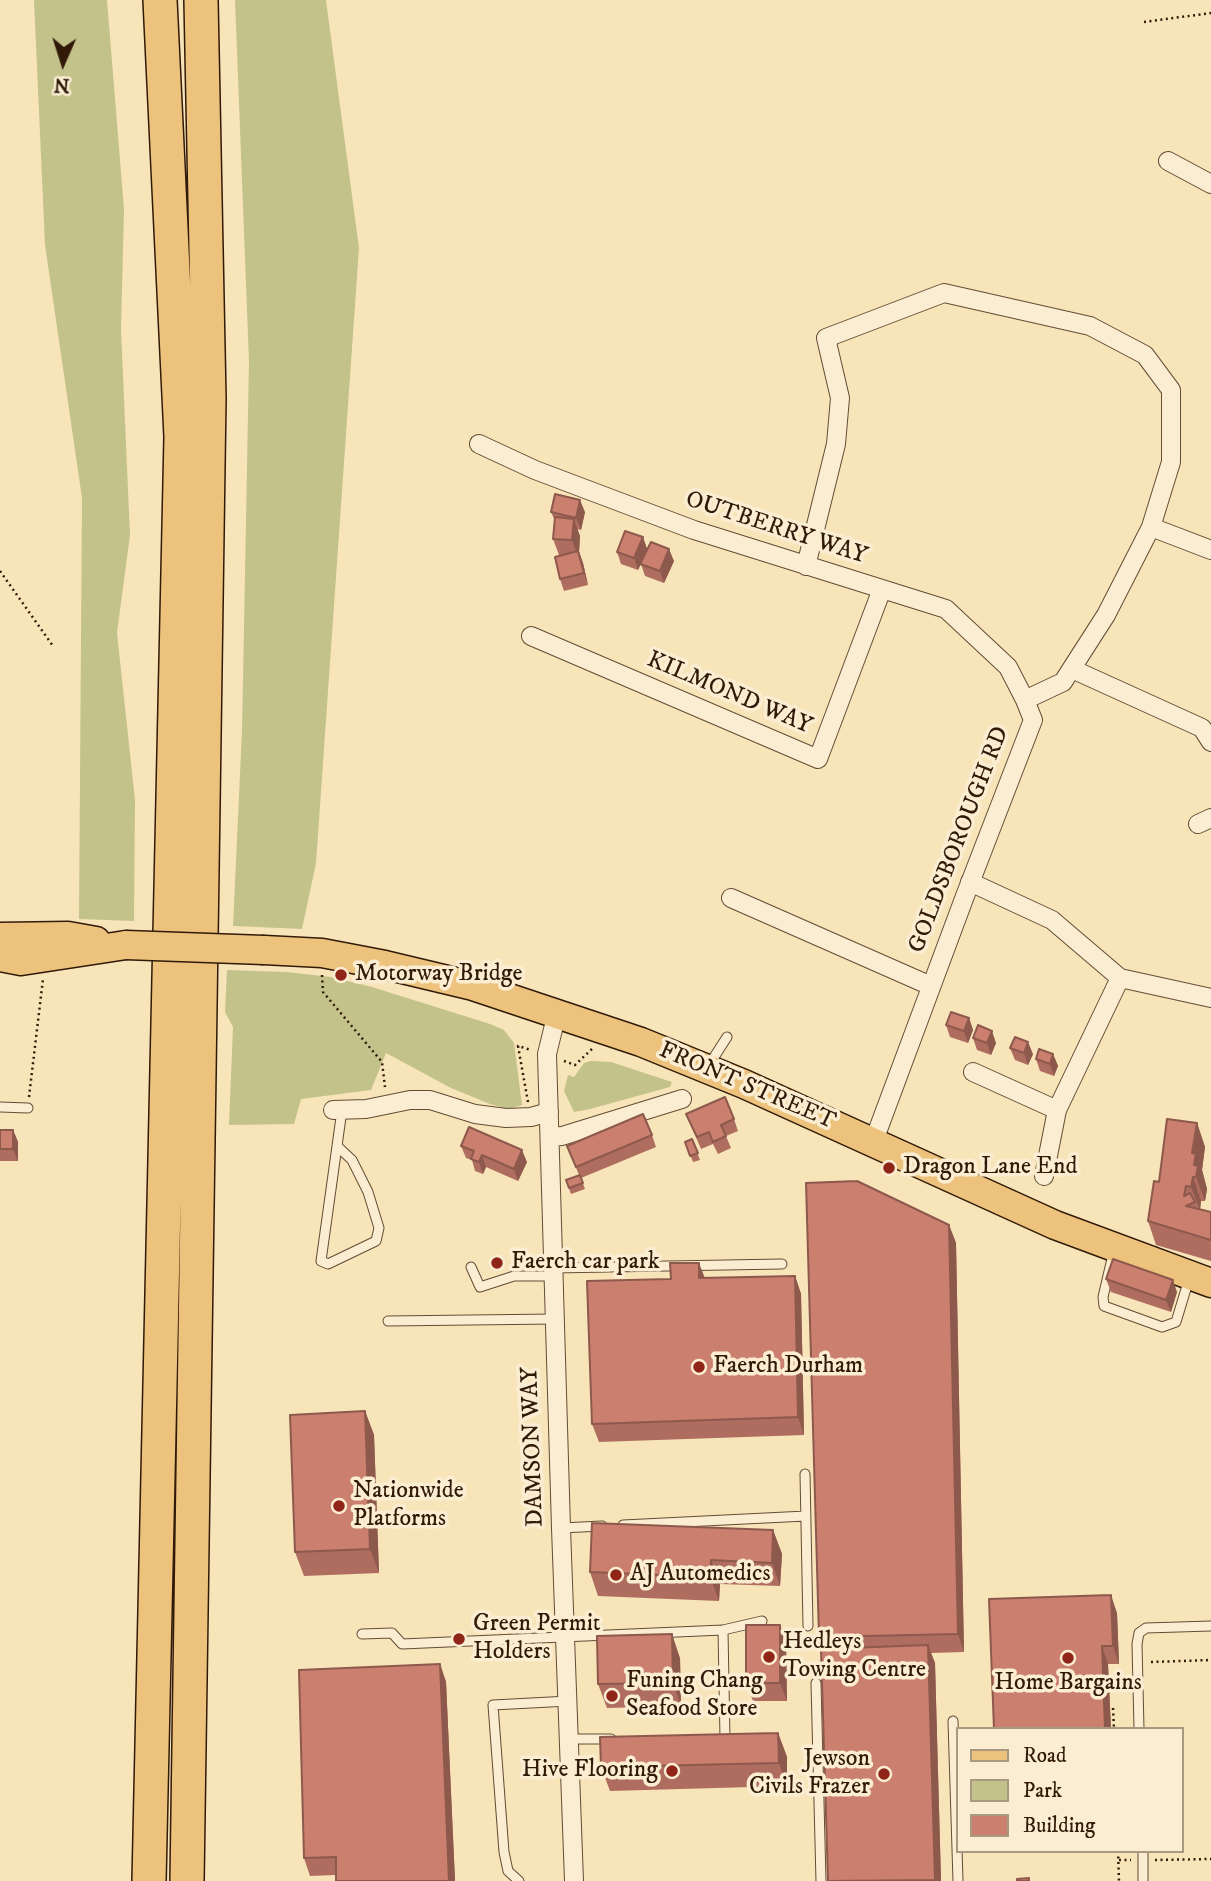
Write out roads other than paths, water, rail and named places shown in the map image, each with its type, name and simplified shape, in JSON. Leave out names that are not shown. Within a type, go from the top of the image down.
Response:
[{"type":"highway","points":[[149,1881],[181,437],[160,0]]},
{"type":"highway","points":[[187,1881],[209,398],[201,0]]},
{"type":"main road","points":[[0,937],[68,936],[126,945]]},
{"type":"main road","points":[[0,957],[21,961],[126,945]]},
{"type":"main road","name":"FRONT STREET","points":[[126,945],[322,953],[385,964],[460,983],[557,1013],[707,1069],[1055,1225],[1201,1279]]},
{"type":"street","points":[[1168,162],[1211,184]]},
{"type":"street","name":"GOLDSBOROUGH RD","points":[[806,566],[836,444],[840,398],[826,338],[944,293],[1090,326],[1145,355],[1171,390],[1171,462],[1152,527],[1106,615],[1063,682],[1026,700],[1032,720],[873,1143]]},
{"type":"street","name":"OUTBERRY WAY","points":[[479,444],[536,470],[670,520],[946,610],[1008,667],[1026,700]]},
{"type":"street","points":[[1152,527],[1211,550]]},
{"type":"street","name":"KILMOND WAY","points":[[531,636],[818,759],[882,589]]},
{"type":"street","points":[[1072,668],[1202,727],[1211,742]]},
{"type":"street","points":[[970,882],[1052,920],[1120,978],[1211,998]]},
{"type":"street","points":[[731,898],[931,986]]},
{"type":"street","points":[[1044,1176],[1057,1110],[1120,978]]},
{"type":"street","name":"DAMSON WAY","points":[[557,1013],[547,1054],[574,1881]]},
{"type":"street","points":[[973,1072],[1057,1110]]},
{"type":"street","points":[[550,1137],[562,1136],[682,1099]]},
{"type":"street","points":[[337,1110],[366,1109],[411,1100],[429,1100],[475,1114],[506,1118],[531,1117],[549,1112]]},
{"type":"lane","points":[[707,1069],[727,1037]]},
{"type":"lane","points":[[0,1107],[28,1108]]},
{"type":"lane","points":[[337,1110],[337,1146],[321,1261],[328,1264],[376,1241],[379,1228],[368,1192],[352,1160],[337,1146]]},
{"type":"lane","points":[[1115,1248],[1103,1297],[1104,1306],[1162,1327],[1176,1322],[1201,1279]]},
{"type":"lane","points":[[471,1268],[480,1287],[514,1276],[553,1272],[782,1264]]},
{"type":"lane","points":[[388,1321],[554,1319]]},
{"type":"lane","points":[[805,1474],[808,1626]]},
{"type":"lane","points":[[561,1528],[806,1516]]},
{"type":"lane","points":[[362,1634],[392,1633],[402,1644],[723,1630],[762,1621]]},
{"type":"lane","points":[[1139,1727],[1139,1633],[1146,1628],[1211,1626]]},
{"type":"lane","points":[[723,1630],[725,1738]]},
{"type":"lane","points":[[816,1683],[821,1881]]},
{"type":"lane","points":[[519,1881],[508,1871],[504,1853],[493,1705],[569,1701]]},
{"type":"lane","points":[[953,1721],[956,1817]]},
{"type":"lane","points":[[712,1738],[738,1737]]},
{"type":"lane","points":[[570,1739],[622,1738]]},
{"type":"lane","points":[[957,1853],[958,1881]]},
{"type":"lane","points":[[1143,1856],[1143,1881]]},
{"type":"place","name":"Motorway Bridge","points":[[341,975]]},
{"type":"place","name":"Dragon Lane End","points":[[889,1168]]},
{"type":"place","name":"Faerch car park","points":[[497,1263]]},
{"type":"place","name":"Faerch Durham","points":[[699,1367]]},
{"type":"place","name":"Nationwide Platforms","points":[[339,1506]]},
{"type":"place","name":"AJ Automedics","points":[[616,1575]]},
{"type":"place","name":"Green Permit Holders","points":[[459,1639]]},
{"type":"place","name":"Hedleys Towing Centre","points":[[769,1657]]},
{"type":"place","name":"Home Bargains","points":[[1068,1658]]},
{"type":"place","name":"Funing Chang Seafood Store","points":[[612,1696]]},
{"type":"place","name":"Hive Flooring","points":[[672,1771]]},
{"type":"place","name":"Jewson Civils Frazer","points":[[884,1774]]}]
